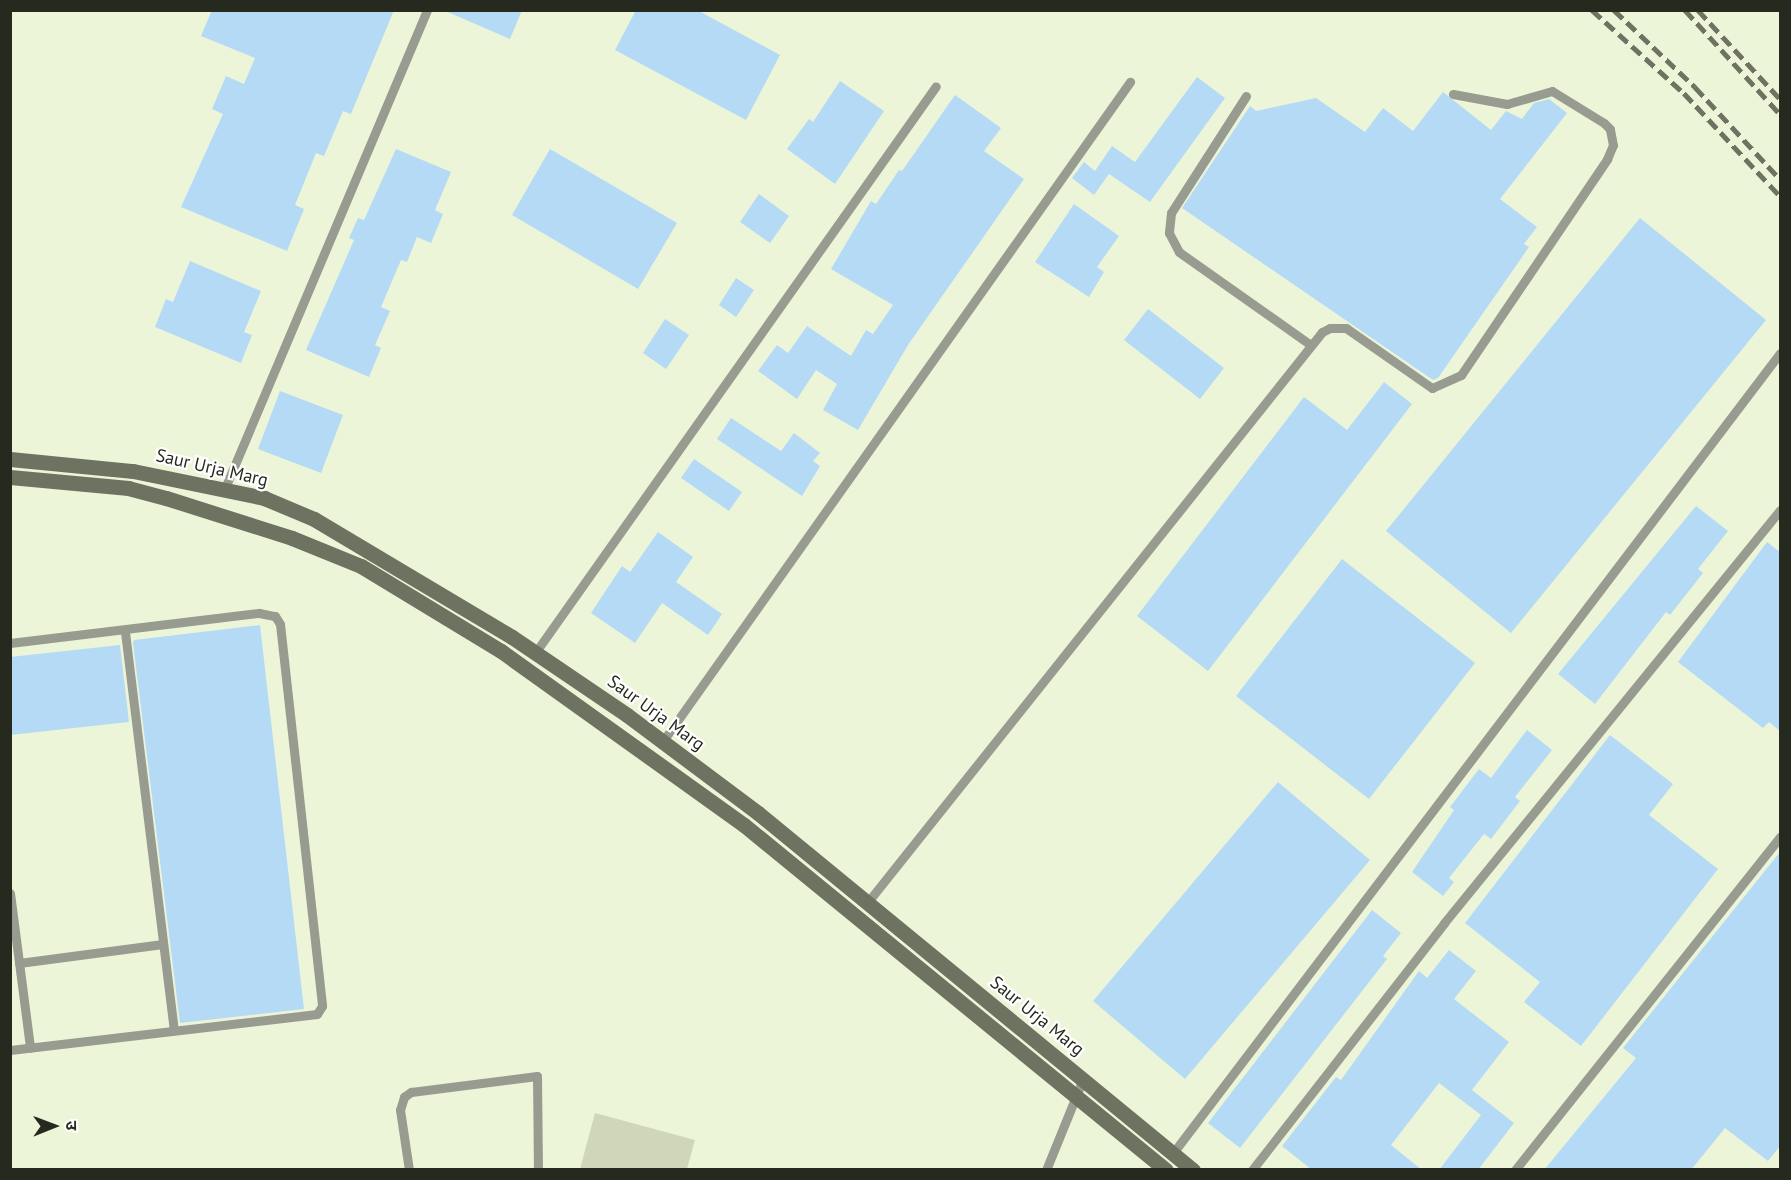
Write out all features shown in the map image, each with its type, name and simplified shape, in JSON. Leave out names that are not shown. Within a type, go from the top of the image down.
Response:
[{"type":"street","name":"Saur Urja Marg","points":[[10,459],[133,471],[225,488],[264,498],[314,519],[535,653],[663,741],[867,903],[1193,1170]]},
{"type":"street","name":"Saur Urja Marg","points":[[10,477],[128,488],[156,495],[292,538],[361,566],[501,651],[744,825],[1166,1170]]},
{"type":"street","points":[[594,718],[606,700]]},
{"type":"lane","points":[[225,488],[427,10]]},
{"type":"lane","points":[[663,741],[1130,82]]},
{"type":"lane","points":[[535,653],[936,86]]},
{"type":"lane","points":[[867,903],[1311,345],[1330,328],[1346,328],[1432,388],[1450,383],[1461,375],[1612,151],[1610,129],[1552,91],[1507,104],[1454,94]]},
{"type":"lane","points":[[1246,96],[1171,213],[1169,233],[1179,252],[1311,345]]},
{"type":"lane","points":[[1173,1153],[1780,353]]},
{"type":"lane","points":[[1252,1170],[1444,923],[1780,510]]},
{"type":"lane","points":[[10,643],[125,632],[259,613],[275,616],[280,624],[322,1006],[317,1014],[10,1050]]},
{"type":"lane","points":[[125,632],[174,1030]]},
{"type":"lane","points":[[1515,1170],[1780,837]]},
{"type":"lane","points":[[10,893],[30,1048]]},
{"type":"lane","points":[[19,963],[163,944]]},
{"type":"lane","points":[[409,1170],[400,1110],[411,1092],[537,1076],[538,1170]]},
{"type":"lane","points":[[1046,1170],[1083,1079]]},
{"type":"green space","points":[[595,1113],[695,1140],[687,1169],[580,1169]]},
{"type":"building","points":[[212,10],[394,10],[351,114],[343,111],[324,156],[316,153],[295,205],[304,209],[287,251],[181,207],[223,114],[212,109],[226,76],[244,84],[255,58],[201,36]]},
{"type":"building","points":[[443,10],[522,10],[510,39]]},
{"type":"building","points":[[636,10],[697,10],[780,55],[746,120],[615,50]]},
{"type":"building","points":[[1197,77],[1225,98],[1150,202],[1109,174],[1094,195],[1072,178],[1084,162],[1095,171],[1112,146],[1135,162]]},
{"type":"building","points":[[840,81],[884,111],[835,184],[787,149],[809,119],[813,122]]},
{"type":"building","points":[[1443,92],[1491,130],[1506,111],[1522,119],[1534,103],[1549,99],[1567,113],[1500,199],[1537,227],[1524,244],[1529,247],[1438,378],[1433,380],[1182,208],[1250,106],[1256,111],[1316,98],[1365,132],[1383,108],[1413,131]]},
{"type":"building","points":[[955,95],[1001,128],[984,151],[1024,179],[908,345],[858,430],[823,410],[837,384],[816,370],[797,399],[758,371],[777,345],[788,353],[807,326],[851,356],[866,330],[873,334],[893,305],[831,269],[871,201],[876,204]]},
{"type":"building","points":[[396,149],[451,172],[435,210],[443,214],[431,243],[417,237],[407,262],[401,260],[381,307],[390,311],[375,345],[381,348],[369,377],[306,350],[354,240],[349,238],[358,218],[364,220]]},
{"type":"building","points":[[550,149],[677,223],[638,289],[512,215]]},
{"type":"building","points":[[759,194],[789,216],[770,243],[740,222]]},
{"type":"building","points":[[1074,204],[1119,236],[1097,267],[1104,272],[1089,297],[1035,262]]},
{"type":"building","points":[[1640,218],[1766,320],[1511,633],[1386,531]]},
{"type":"building","points":[[190,261],[261,291],[244,332],[252,335],[241,363],[155,327],[166,299],[173,302]]},
{"type":"building","points":[[736,278],[754,290],[736,317],[719,305]]},
{"type":"building","points":[[1148,309],[1224,368],[1200,399],[1124,340]]},
{"type":"building","points":[[665,319],[689,335],[666,369],[643,353]]},
{"type":"building","points":[[1384,382],[1412,404],[1208,671],[1137,616],[1304,397],[1347,430]]},
{"type":"building","points":[[280,391],[343,415],[321,473],[258,449]]},
{"type":"building","points":[[731,418],[781,451],[794,433],[820,453],[813,461],[820,466],[802,496],[717,439]]},
{"type":"building","points":[[694,459],[742,492],[729,511],[681,478]]},
{"type":"building","points":[[1696,506],[1728,531],[1698,569],[1703,573],[1670,615],[1666,612],[1595,704],[1558,674]]},
{"type":"building","points":[[658,532],[693,557],[676,582],[722,614],[708,635],[662,603],[635,643],[591,613],[622,566],[630,572]]},
{"type":"building","points":[[1767,542],[1780,552],[1780,731],[1769,722],[1763,728],[1678,662]]},
{"type":"building","points":[[1342,559],[1475,663],[1369,799],[1236,696]]},
{"type":"building","points":[[260,625],[304,1009],[180,1023],[133,643],[134,640]]},
{"type":"building","points":[[120,645],[129,722],[10,735],[10,657]]},
{"type":"building","points":[[1527,730],[1552,750],[1515,797],[1520,801],[1491,839],[1484,834],[1449,878],[1454,882],[1443,896],[1412,872],[1454,810],[1450,807],[1479,769],[1491,778]]},
{"type":"building","points":[[1610,735],[1673,784],[1649,815],[1718,869],[1581,1046],[1524,1002],[1540,982],[1465,923]]},
{"type":"building","points":[[1278,782],[1370,860],[1185,1079],[1093,1001]]},
{"type":"building","points":[[1780,852],[1780,1146],[1768,1161],[1725,1128],[1691,1170],[1544,1170],[1636,1058],[1623,1048]]},
{"type":"building","points":[[1372,910],[1401,933],[1383,956],[1387,959],[1240,1148],[1208,1123]]},
{"type":"building","points":[[1449,950],[1476,971],[1454,999],[1509,1042],[1472,1090],[1514,1123],[1478,1170],[1439,1170],[1481,1115],[1439,1083],[1391,1145],[1422,1170],[1312,1170],[1282,1146],[1336,1077],[1341,1080],[1419,971],[1427,978]]},
{"type":"railway","points":[[1592,10],[1684,93],[1780,196]]},
{"type":"railway","points":[[1614,10],[1695,87],[1780,179]]},
{"type":"railway","points":[[1685,10],[1780,114]]},
{"type":"railway","points":[[1698,10],[1780,99]]}]
